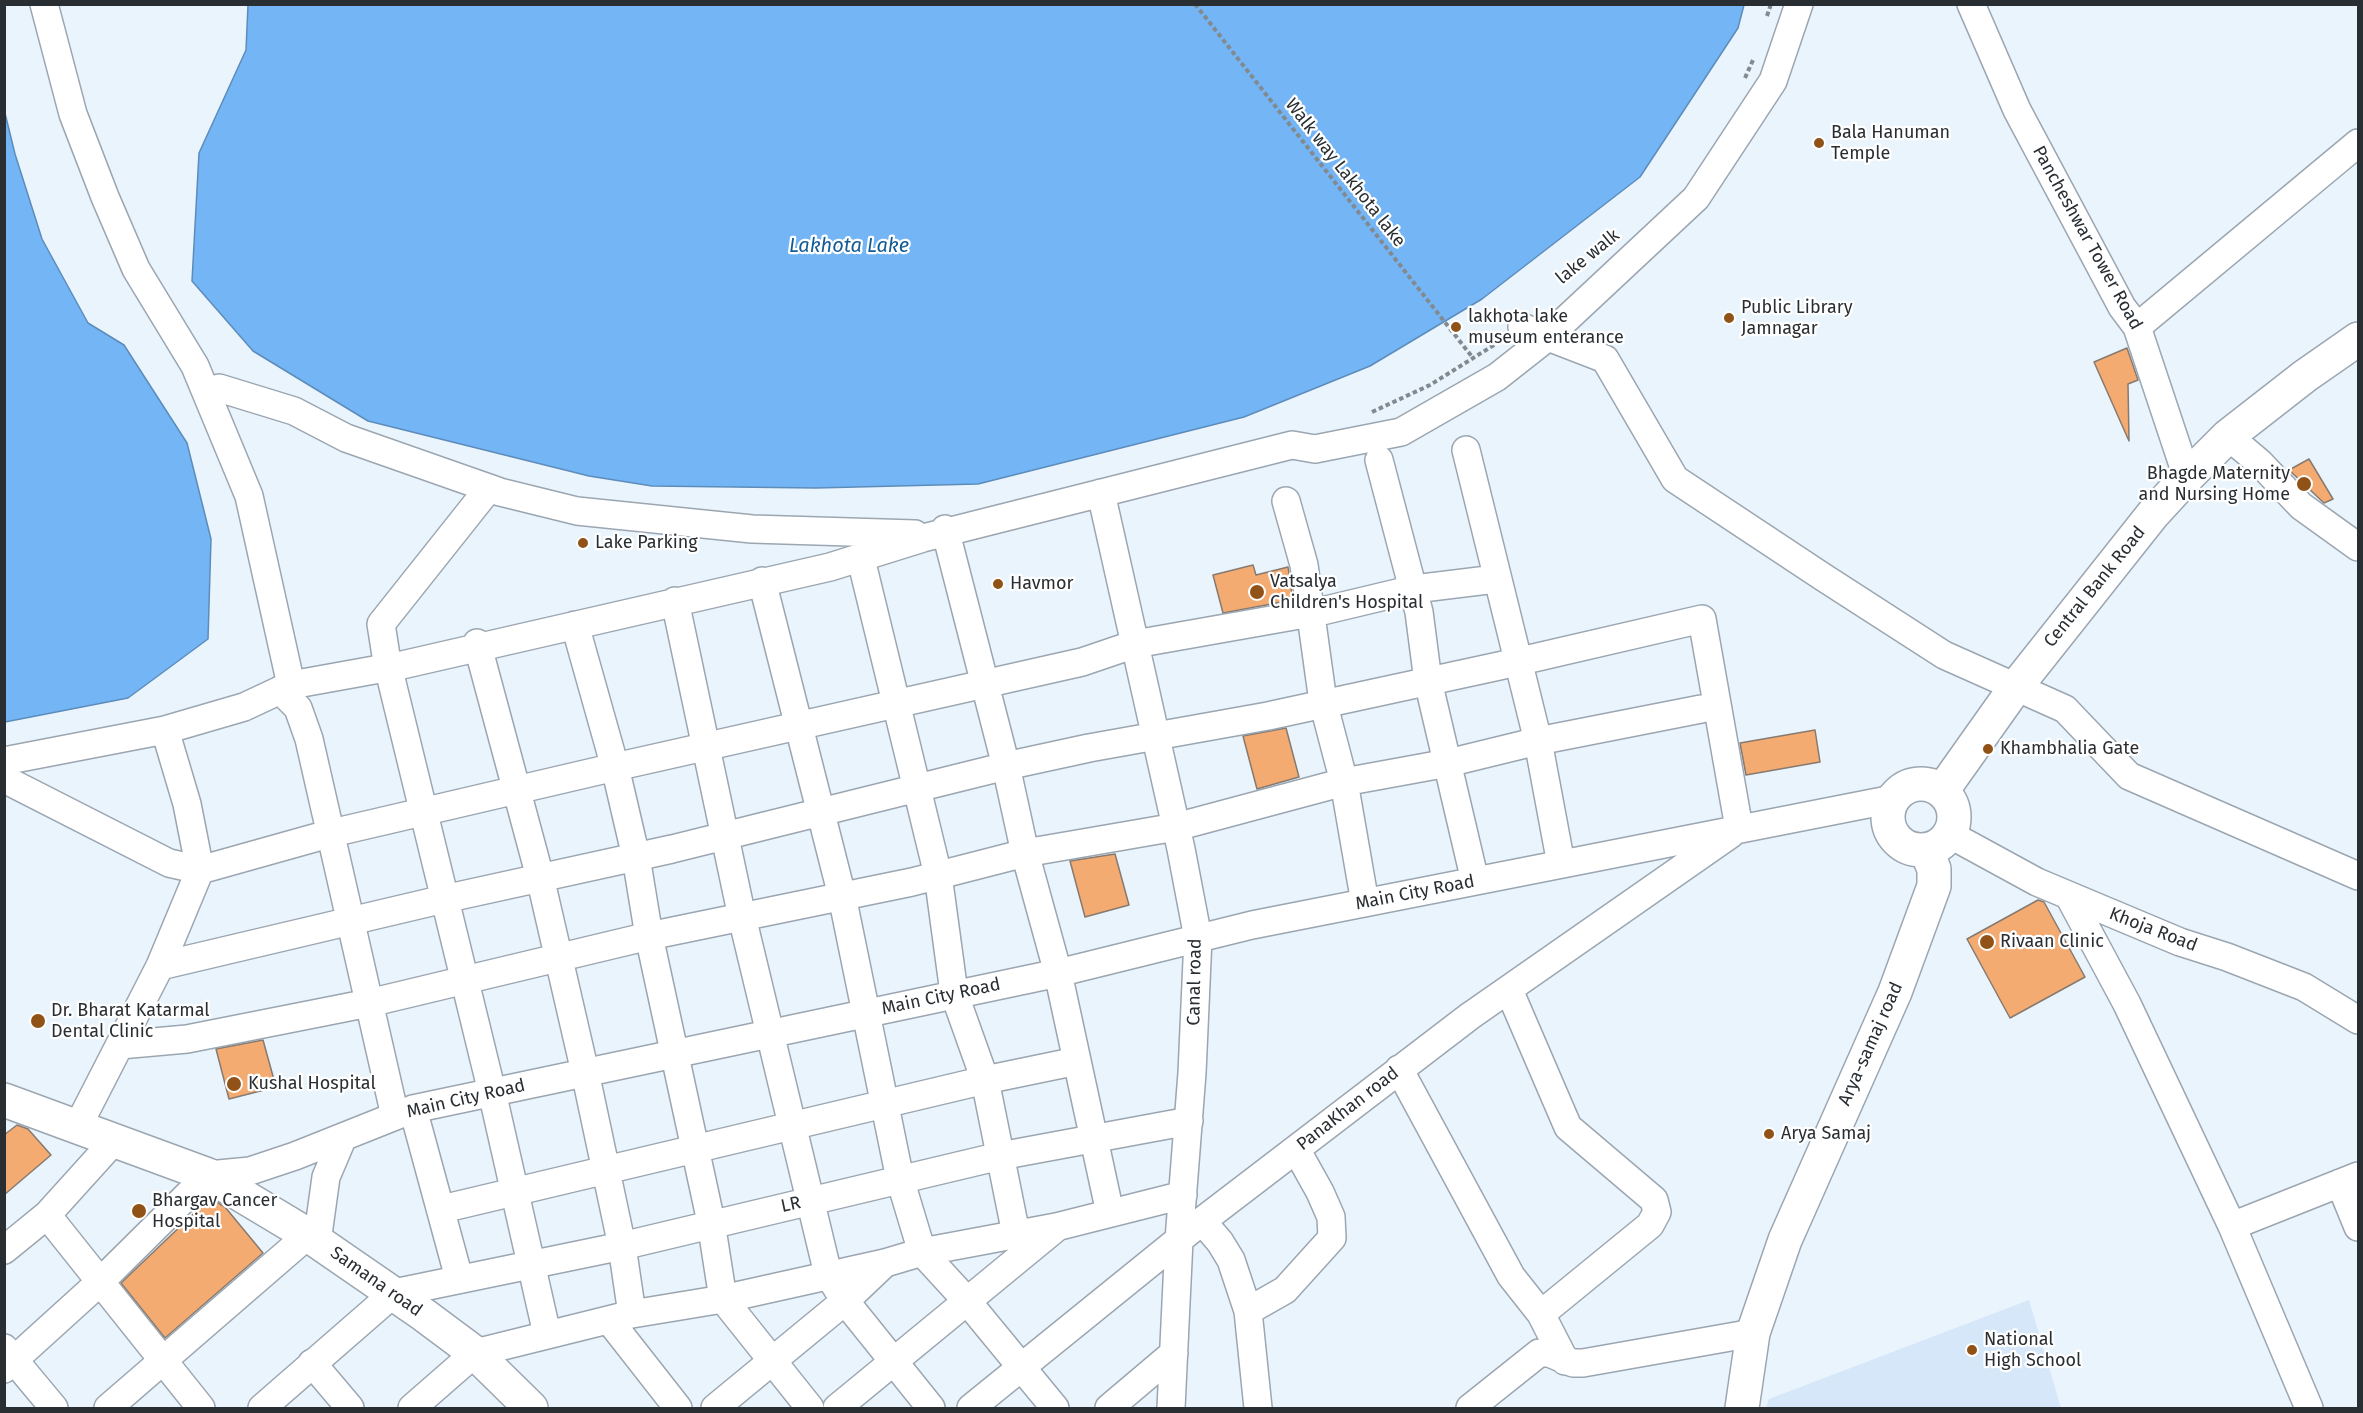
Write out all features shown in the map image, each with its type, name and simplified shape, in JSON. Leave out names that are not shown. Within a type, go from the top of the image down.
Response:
[{"type":"main road","name":"Central Bank Road","points":[[1942,790],[2015,687],[2153,514],[2187,477],[2228,436],[2305,376],[2358,339]]},
{"type":"main road","points":[[1921,783],[1942,790],[1954,809],[1954,820],[1938,842],[1905,846],[1890,830],[1887,819],[1893,799],[1910,785],[1921,783]]},
{"type":"main road","name":"Arya-samaj road","points":[[1742,1408],[1754,1333],[1785,1240],[1895,992],[1920,927],[1934,886],[1938,842]]},
{"type":"main road","name":"Main City Road","points":[[5,1101],[208,1175]]},
{"type":"main road","name":"Samana road","points":[[208,1175],[313,1238],[394,1293],[475,1353],[531,1408]]},
{"type":"street","points":[[44,4],[73,114],[105,197],[136,269],[195,366],[249,496],[286,688],[304,721],[332,833],[349,921],[369,1003],[404,1113],[442,1209],[459,1278]]},
{"type":"street","points":[[4,761],[165,730],[211,718],[286,688],[861,559],[945,531],[1292,445],[1315,449],[1401,432],[1497,377],[1535,332],[1696,198],[1773,81],[1798,4]]},
{"type":"street","name":"Pancheshwar Tower Road","points":[[1971,4],[2018,110],[2122,307],[2137,327],[2187,477]]},
{"type":"street","points":[[2137,327],[2358,142]]},
{"type":"street","points":[[1535,332],[1605,359],[1676,479],[1944,655],[2065,709],[2129,776],[2358,876]]},
{"type":"street","points":[[219,388],[294,411],[346,438],[489,488],[578,512],[741,528],[925,534],[945,531]]},
{"type":"street","points":[[1101,493],[1320,429]]},
{"type":"street","points":[[2228,436],[2260,463],[2301,506],[2358,547]]},
{"type":"street","points":[[1466,450],[1538,741],[1561,864]]},
{"type":"street","points":[[1379,460],[1414,589],[1428,681],[1475,881]]},
{"type":"street","points":[[489,488],[381,624],[388,665],[492,1092],[547,1334]]},
{"type":"street","name":"Canal road","points":[[1101,493],[1176,827],[1198,938],[1171,1408]]},
{"type":"street","points":[[1286,501],[1304,565],[1323,702],[1344,782],[1365,903]]},
{"type":"street","points":[[945,531],[1006,766],[1025,853],[1058,973],[1110,1213]]},
{"type":"street","points":[[861,559],[938,875],[954,993],[985,1080],[1016,1234]]},
{"type":"street","points":[[4,778],[169,863],[200,870],[332,833],[615,766],[1082,662],[1134,644],[1309,613],[1414,589],[1497,579]]},
{"type":"street","points":[[762,581],[842,896],[900,1179],[921,1252],[967,1301],[1054,1408]]},
{"type":"street","points":[[675,602],[742,917],[828,1274],[845,1301],[931,1408]]},
{"type":"street","points":[[160,966],[540,877],[636,857],[1006,766],[1089,748],[1156,738],[1428,681],[1701,619],[1739,828]]},
{"type":"street","points":[[575,625],[615,766],[636,857],[649,936],[711,1222],[723,1299],[810,1408]]},
{"type":"street","points":[[478,645],[540,877],[622,1246],[620,1317],[678,1408]]},
{"type":"street","points":[[120,1045],[187,1040],[369,1003],[649,936],[938,875],[1025,853],[1176,827],[1344,782],[1448,763],[1538,741],[1701,709]]},
{"type":"street","points":[[78,1126],[160,966],[200,870],[187,804],[165,730]]},
{"type":"street","name":"Main City Road","points":[[208,1175],[250,1171],[404,1113],[492,1092],[954,993],[1058,973],[1198,938],[1365,903],[1893,799]]},
{"type":"street","name":"PanaKhan road","points":[[971,1408],[1202,1221],[1399,1069],[1470,1016],[1739,828]]},
{"type":"street","name":"Khoja Road","points":[[1938,842],[2180,942],[2227,957],[2304,987],[2358,1020]]},
{"type":"street","points":[[2069,896],[2127,1004],[2232,1226],[2310,1408]]},
{"type":"street","points":[[1509,990],[1568,1127],[1654,1200],[1657,1212],[1650,1225],[1541,1314]]},
{"type":"street","points":[[442,1209],[885,1106],[985,1080],[1077,1061]]},
{"type":"street","points":[[1399,1069],[1511,1276],[1541,1314],[1565,1361]]},
{"type":"street","name":"LR","points":[[394,1293],[622,1246],[711,1222],[1000,1156],[1189,1121]]},
{"type":"street","points":[[108,1408],[313,1238],[326,1177],[343,1137]]},
{"type":"street","points":[[4,1250],[47,1215],[113,1142]]},
{"type":"street","points":[[1248,1311],[1285,1290],[1332,1238],[1334,1229],[1327,1209],[1296,1149]]},
{"type":"street","points":[[54,1408],[8,1359],[100,1282],[208,1175]]},
{"type":"street","points":[[2232,1226],[2349,1180],[2358,1227]]},
{"type":"street","points":[[412,1408],[475,1353],[620,1317],[723,1299],[885,1263],[921,1252],[1056,1227],[1183,1195]]},
{"type":"street","points":[[47,1215],[201,1408]]},
{"type":"street","points":[[1202,1221],[1220,1242],[1231,1260],[1248,1311],[1258,1408]]},
{"type":"street","points":[[837,1408],[1056,1227]]},
{"type":"street","points":[[715,1408],[845,1301],[885,1263]]},
{"type":"street","points":[[262,1408],[394,1293]]},
{"type":"street","points":[[1470,1408],[1535,1355],[1549,1353],[1565,1361],[1583,1363],[1754,1333]]},
{"type":"street","points":[[1109,1408],[1174,1353]]},
{"type":"street","points":[[312,1364],[350,1408]]},
{"type":"path","name":"Walk way Lakhota lake","points":[[1195,4],[1473,358]]},
{"type":"path","points":[[1765,25],[1771,4]]},
{"type":"path","points":[[1742,84],[1756,55]]},
{"type":"path","points":[[1363,415],[1430,385],[1473,358],[1535,332]]},
{"type":"shaded area","name":"National High School","points":[[2029,1300],[2061,1408],[1766,1408],[1769,1399]]},
{"type":"water","name":"Lakhota Lake","points":[[248,4],[1744,5],[1738,28],[1640,177],[1482,299],[1370,366],[1244,417],[978,484],[816,488],[652,486],[589,476],[368,421],[253,351],[192,281],[199,153],[246,50]]},
{"type":"water","points":[[4,109],[15,154],[42,239],[88,323],[124,345],[187,443],[211,539],[208,639],[128,698],[5,722]]},
{"type":"building","points":[[2127,348],[2138,380],[2128,384],[2129,441],[2094,362]]},
{"type":"building","points":[[2309,459],[2333,499],[2324,503],[2289,470]]},
{"type":"building","points":[[1253,565],[1256,575],[1288,567],[1293,600],[1223,613],[1213,575]]},
{"type":"building","points":[[1286,728],[1299,777],[1257,789],[1243,736]]},
{"type":"building","points":[[1815,730],[1820,762],[1746,775],[1740,743]]},
{"type":"building","points":[[1115,854],[1129,905],[1085,917],[1070,861]]},
{"type":"building","points":[[2038,900],[2044,902],[2085,977],[2010,1018],[1967,939]]},
{"type":"building","points":[[263,1040],[276,1087],[229,1099],[216,1049]]},
{"type":"building","points":[[17,1125],[28,1129],[51,1155],[4,1195],[4,1135]]},
{"type":"building","points":[[210,1198],[225,1207],[263,1253],[165,1338],[121,1283]]},
{"type":"place","name":"Bala Hanuman Temple","points":[[1819,143]]},
{"type":"place","name":"Public Library Jamnagar","points":[[1729,318]]},
{"type":"place","name":"lakhota lake museum enterance","points":[[1456,327]]},
{"type":"place","name":"Bhagde Maternity and Nursing Home","points":[[2304,484]]},
{"type":"place","name":"Lake Parking","points":[[583,543]]},
{"type":"place","name":"Havmor","points":[[998,584]]},
{"type":"place","name":"Vatsalya Children's Hospital","points":[[1257,592]]},
{"type":"place","name":"Khambhalia Gate","points":[[1988,749]]},
{"type":"place","name":"Rivaan Clinic","points":[[1987,942]]},
{"type":"place","name":"Dr. Bharat Katarmal Dental Clinic","points":[[38,1021]]},
{"type":"place","name":"Kushal Hospital","points":[[234,1084]]},
{"type":"place","name":"Arya Samaj","points":[[1769,1134]]},
{"type":"place","name":"Bhargav Cancer Hospital","points":[[139,1211]]},
{"type":"place","name":"National High School","points":[[1972,1350]]}]
